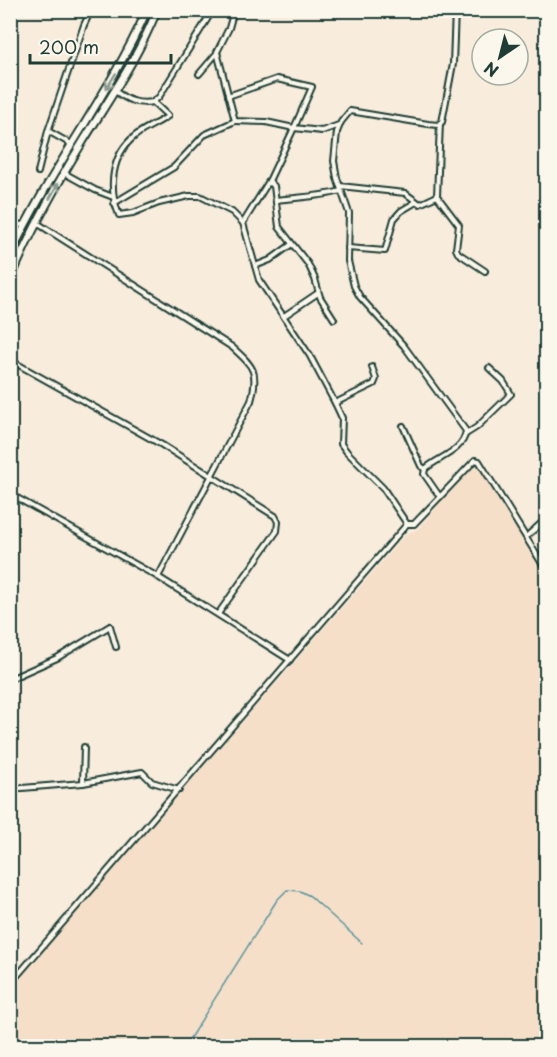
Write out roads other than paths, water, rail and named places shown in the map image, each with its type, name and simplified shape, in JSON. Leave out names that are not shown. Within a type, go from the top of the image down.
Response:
[{"type":"main road","points":[[10,256],[71,144],[125,58],[147,10]]},
{"type":"main road","points":[[10,281],[36,223],[134,59],[157,10]]},
{"type":"street","points":[[38,172],[48,131],[91,10]]},
{"type":"street","points":[[199,74],[217,52],[230,28],[234,10]]},
{"type":"street","points":[[455,10],[453,64],[443,119],[440,123],[437,196],[459,225],[456,249],[458,253],[485,271]]},
{"type":"street","points":[[115,91],[135,103],[153,102],[159,97],[208,18]]},
{"type":"street","points":[[217,52],[235,121]]},
{"type":"street","points":[[228,96],[272,80],[287,80],[312,87],[269,181],[243,223]]},
{"type":"street","points":[[153,102],[168,116],[155,126],[137,133],[115,163],[112,180],[113,196],[119,215],[189,196],[201,196],[232,212],[243,223],[259,280],[310,356],[342,418],[341,444],[383,488],[407,524]]},
{"type":"street","points":[[440,123],[428,124],[348,112],[339,125],[334,155],[350,219],[349,274],[357,292],[404,346],[465,429],[466,434]]},
{"type":"street","points":[[114,203],[174,167],[204,135],[235,121],[266,122],[317,132],[339,125]]},
{"type":"street","points":[[48,131],[71,144]]},
{"type":"street","points":[[64,173],[95,190],[113,196]]},
{"type":"street","points":[[269,181],[274,186],[279,227],[311,269],[318,293],[334,319]]},
{"type":"street","points":[[276,200],[305,195],[326,195],[341,189],[405,193],[416,202]]},
{"type":"street","points":[[348,248],[385,251],[394,219],[401,211],[416,202],[423,203],[437,196]]},
{"type":"street","points":[[36,223],[232,348],[256,376],[251,401],[158,576]]},
{"type":"street","points":[[10,224],[25,225]]},
{"type":"street","points":[[255,266],[270,260],[292,244]]},
{"type":"street","points":[[284,316],[318,293]]},
{"type":"street","points":[[10,360],[212,476],[275,516],[278,522],[277,531],[218,614]]},
{"type":"street","points":[[335,403],[374,384],[376,379],[372,368]]},
{"type":"street","points":[[425,469],[452,452],[466,434],[477,427],[511,393],[503,381],[489,368]]},
{"type":"street","points":[[403,426],[421,466],[425,469]]},
{"type":"street","points":[[10,984],[407,524],[414,524],[475,460],[479,461],[546,570]]},
{"type":"street","points":[[425,469],[424,474],[440,497]]},
{"type":"street","points":[[10,494],[158,576],[290,660]]},
{"type":"street","points":[[527,536],[546,519]]},
{"type":"street","points":[[10,679],[57,658],[110,626],[116,647]]},
{"type":"street","points":[[83,783],[84,747]]},
{"type":"street","points":[[10,789],[83,783],[142,772],[152,782],[178,790]]},
{"type":"waterway","points":[[185,1046],[277,900],[287,890],[300,891],[310,896],[362,943]]}]
